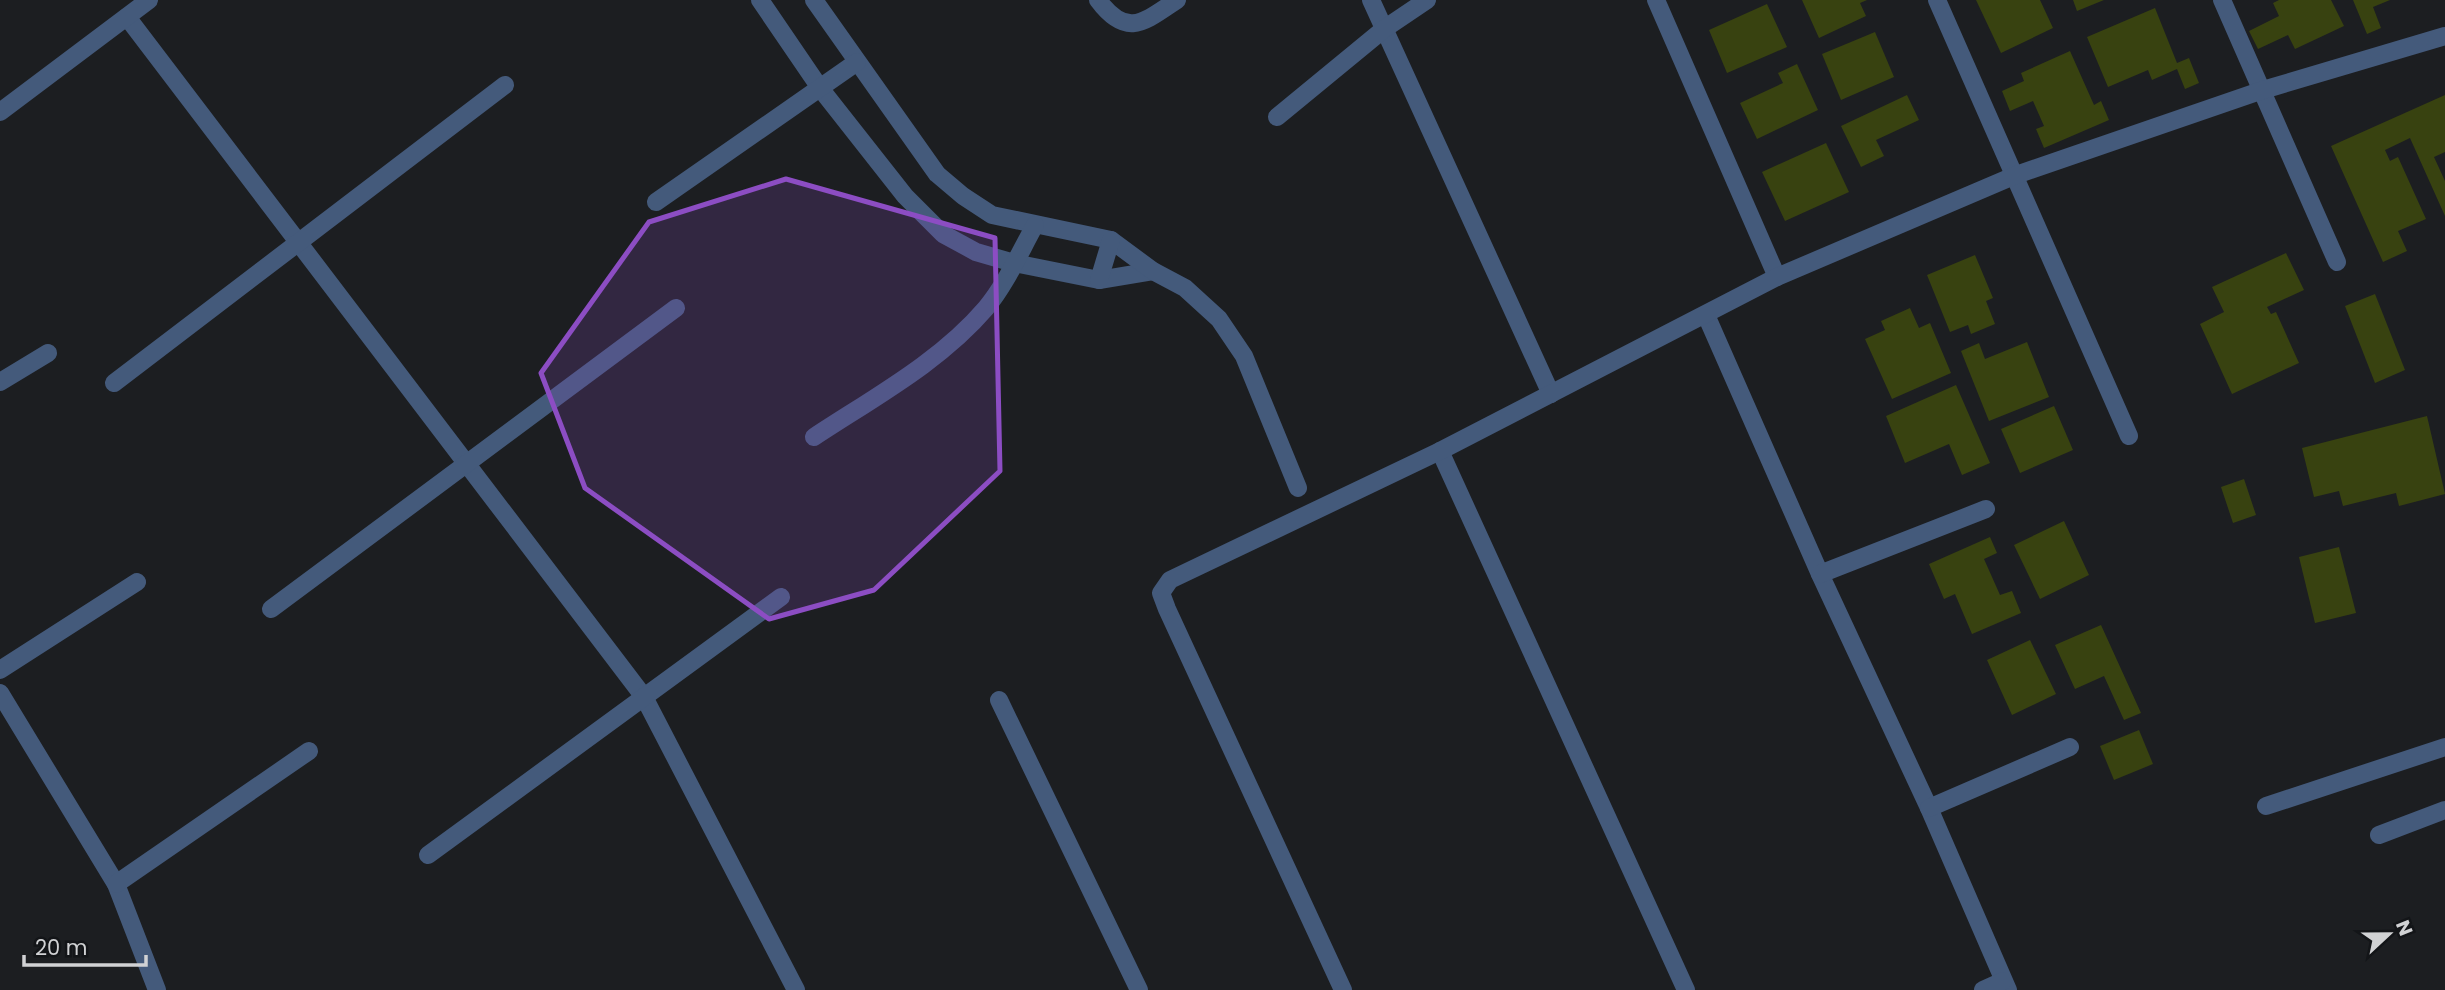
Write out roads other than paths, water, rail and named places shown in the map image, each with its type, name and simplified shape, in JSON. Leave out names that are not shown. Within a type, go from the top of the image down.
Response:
[{"type":"street","points":[[0,112],[149,0]]},
{"type":"street","points":[[760,0],[820,88],[905,196],[943,234],[976,252],[1014,263],[1099,280],[1153,271]]},
{"type":"street","points":[[814,0],[937,174],[963,197],[992,215],[1111,240],[1153,271],[1185,288],[1219,319],[1244,356],[1298,488]]},
{"type":"street","points":[[1098,0],[1117,20],[1129,24],[1145,21],[1177,0]]},
{"type":"street","points":[[1371,0],[1551,394]]},
{"type":"street","points":[[1277,117],[1384,29],[1427,0]]},
{"type":"street","points":[[1656,0],[1777,277]]},
{"type":"street","points":[[1937,0],[2129,436]]},
{"type":"street","points":[[2222,0],[2337,262]]},
{"type":"street","points":[[127,17],[644,697],[796,990]]},
{"type":"street","points":[[1342,990],[1161,593],[1170,580],[1440,451],[1777,277],[2016,175],[2263,90],[2445,36]]},
{"type":"street","points":[[656,202],[857,62]]},
{"type":"street","points":[[114,383],[505,85]]},
{"type":"street","points":[[814,437],[921,366],[967,328],[988,305],[1035,225]]},
{"type":"street","points":[[1099,280],[1111,240]]},
{"type":"street","points":[[271,609],[676,308]]},
{"type":"street","points":[[1706,315],[1820,574],[1929,808],[2006,986],[1983,990]]},
{"type":"street","points":[[0,382],[48,352]]},
{"type":"street","points":[[1440,451],[1686,990]]},
{"type":"street","points":[[1820,574],[1986,509]]},
{"type":"street","points":[[0,670],[137,582]]},
{"type":"street","points":[[428,855],[781,597]]},
{"type":"street","points":[[0,693],[116,884],[158,990]]},
{"type":"street","points":[[999,700],[1139,990]]},
{"type":"street","points":[[1929,808],[2070,747]]},
{"type":"street","points":[[2266,806],[2445,747]]},
{"type":"street","points":[[116,884],[309,751]]},
{"type":"street","points":[[2379,835],[2445,810]]}]
